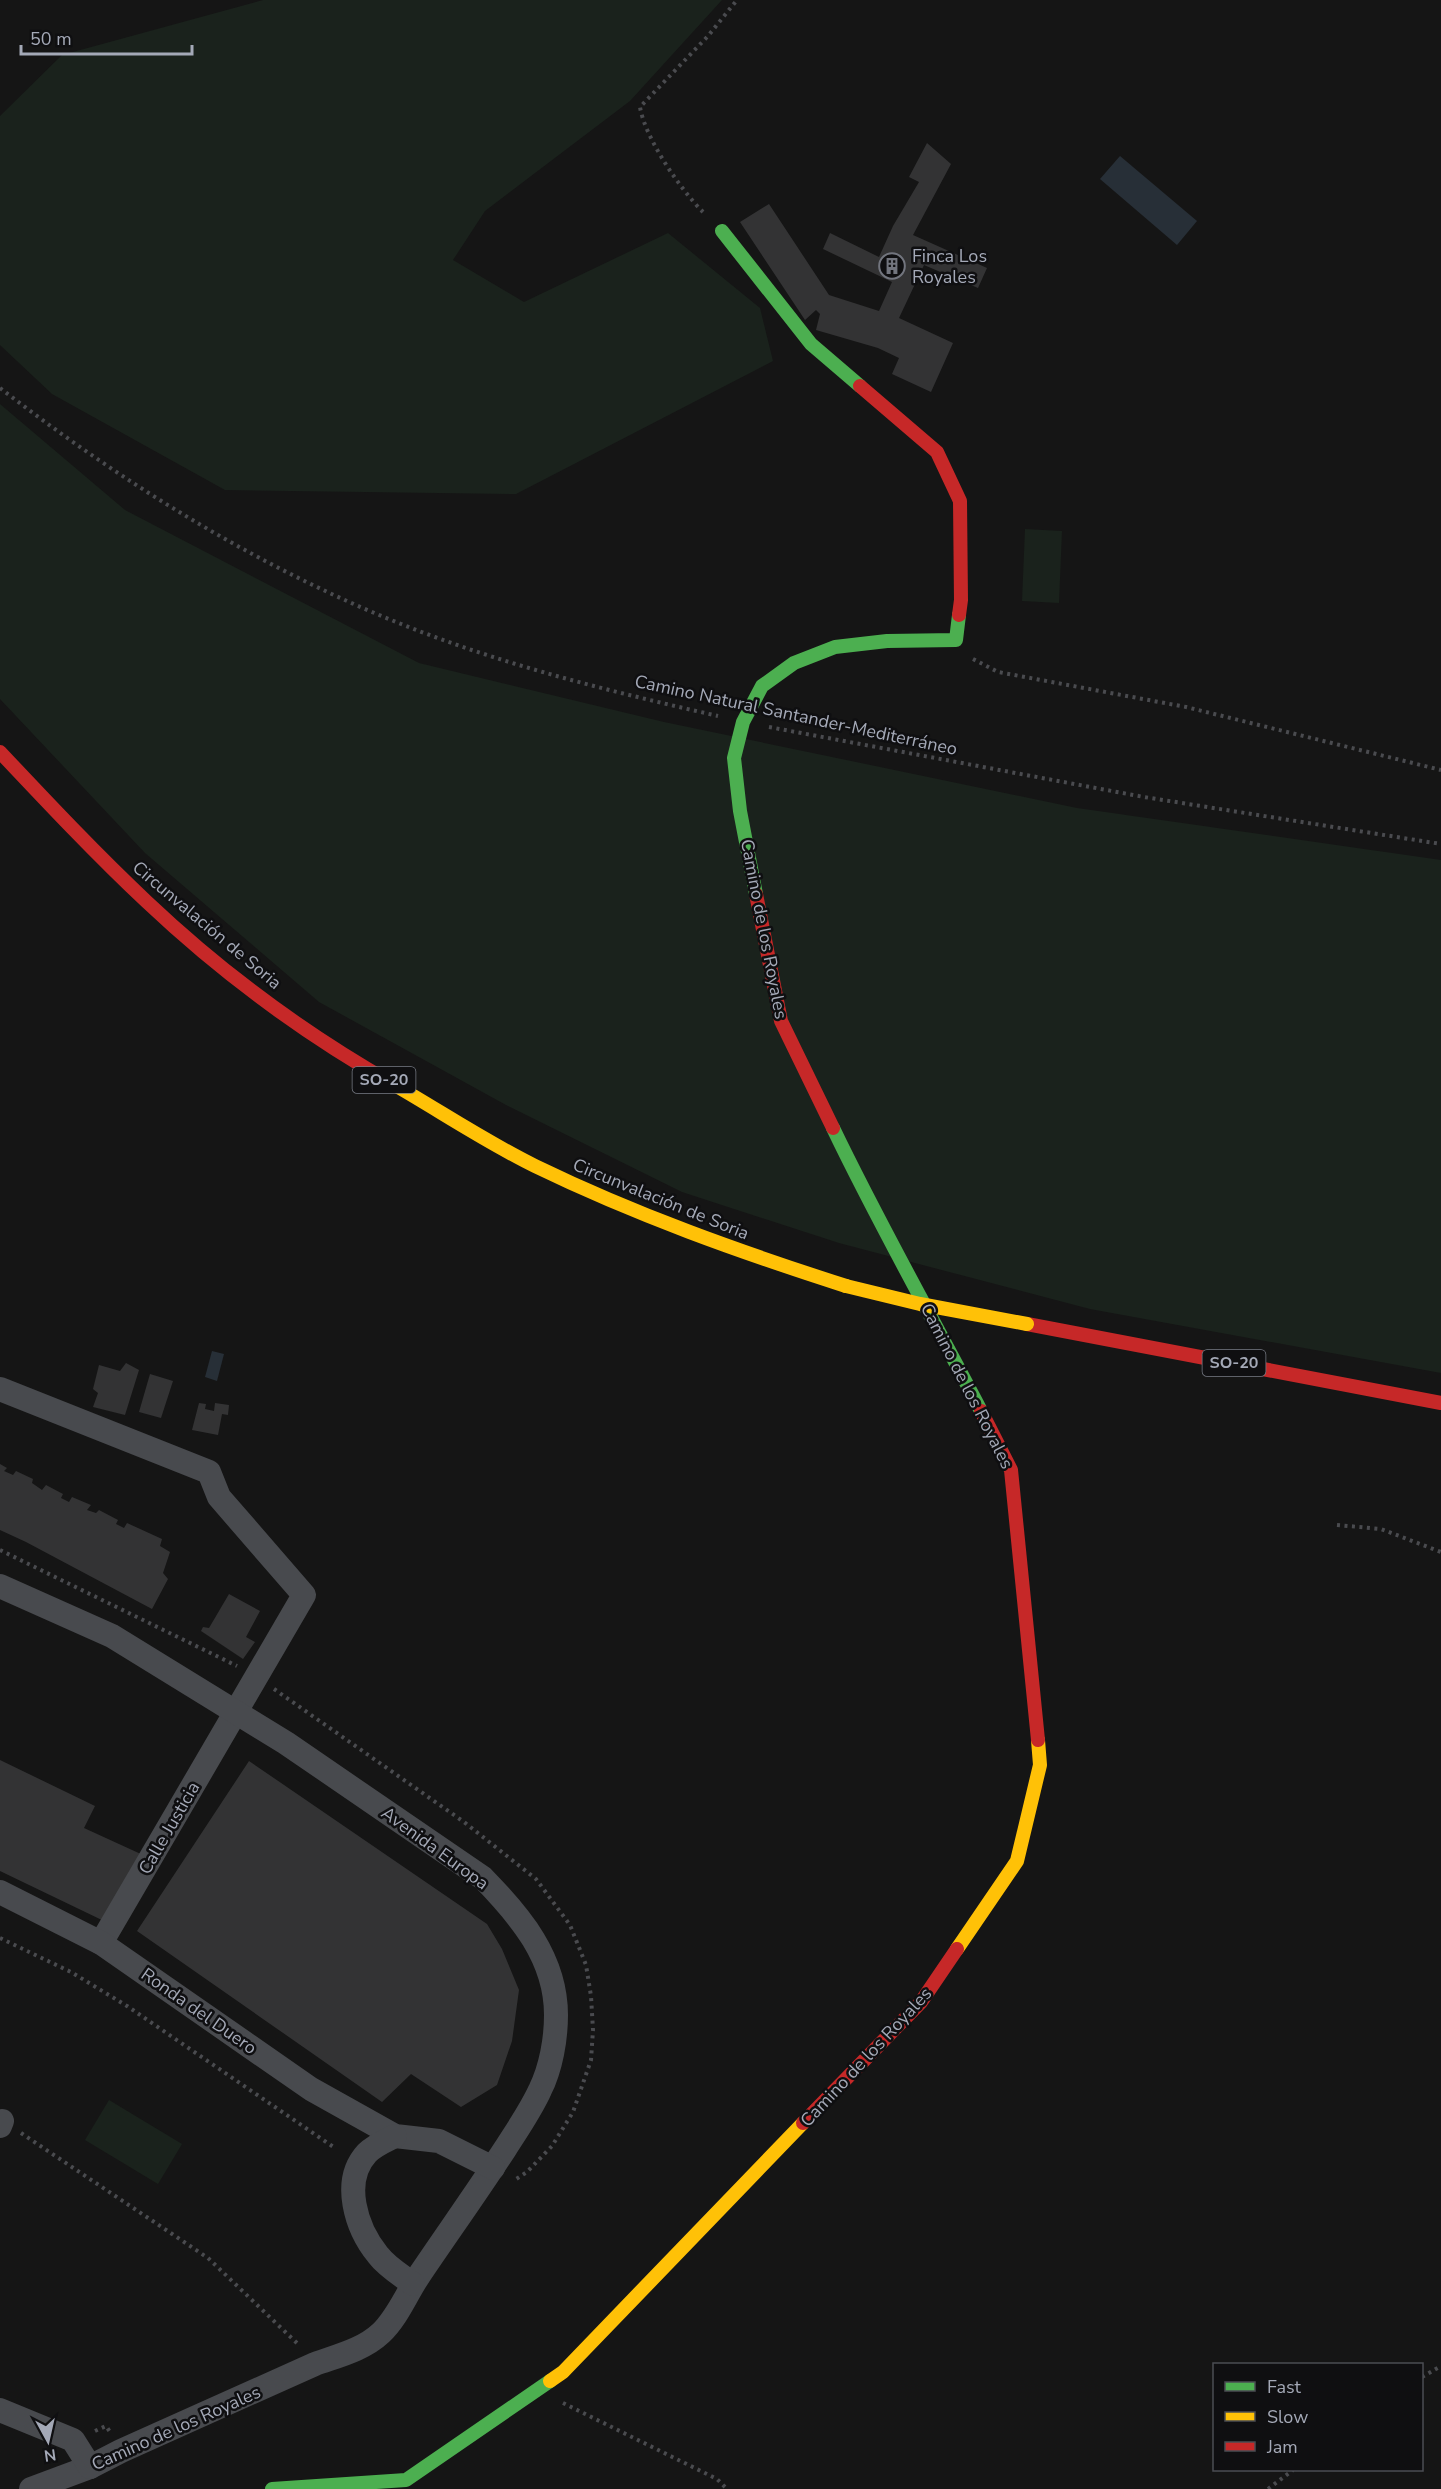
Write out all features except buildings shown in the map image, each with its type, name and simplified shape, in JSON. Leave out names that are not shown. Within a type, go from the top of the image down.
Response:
[{"type":"main road","points":[[722,231],[812,344],[937,453],[960,501],[961,600],[956,640]]},
{"type":"main road","name":"Camino de los Royales","points":[[273,2489],[406,2480],[563,2372],[921,2002],[1017,1862],[1040,1765],[1011,1470],[920,1293],[862,1188],[781,1021],[740,811],[734,758],[742,722],[762,686],[794,663],[835,647],[887,641],[956,640]]},
{"type":"main road","name":"Circunvalación de Soria","points":[[0,752],[82,839],[149,904],[232,975],[348,1058],[533,1165],[615,1203],[732,1249],[846,1286],[920,1304],[1441,1403]]},
{"type":"street","name":"Calle Justicia","points":[[0,1389],[209,1472],[219,1497],[304,1595],[101,1943]]},
{"type":"street","name":"Avenida Europa","points":[[0,1586],[112,1636],[237,1712],[483,1878],[528,1928],[550,1981],[556,2014],[551,2058],[541,2090],[501,2176],[413,2284],[392,2320],[380,2334],[346,2354],[318,2363]]},
{"type":"street","name":"Ronda del Duero","points":[[0,1892],[101,1943],[311,2089],[395,2136],[440,2141],[501,2176]]},
{"type":"street","points":[[395,2136],[376,2145],[366,2154],[354,2177],[353,2193],[356,2211],[368,2242],[389,2267],[413,2284]]},
{"type":"street","name":"Camino de los Royales","points":[[31,2489],[90,2467],[318,2363]]},
{"type":"street","points":[[0,2410],[73,2440],[90,2467]]},
{"type":"path","points":[[722,231],[688,197],[654,144],[642,121],[639,107],[708,36],[737,0]]},
{"type":"path","name":"Camino Natural Santander-Mediterráneo","points":[[0,388],[55,431],[147,493],[255,555],[347,601],[435,637],[581,684],[742,722],[1144,797],[1441,844]]},
{"type":"path","points":[[956,640],[972,659],[998,672],[1186,707],[1441,770]]},
{"type":"path","points":[[1337,1524],[1381,1529],[1441,1552]]},
{"type":"path","points":[[0,1550],[258,1676],[464,1822],[536,1879],[570,1925],[586,1965],[593,2030],[591,2060],[573,2112],[552,2146],[527,2172],[501,2176]]},
{"type":"path","points":[[0,1938],[70,1972],[127,2007],[334,2148]]},
{"type":"path","points":[[1,2124],[208,2258],[318,2363]]},
{"type":"path","points":[[1423,2376],[1441,2366]]},
{"type":"path","points":[[537,2390],[717,2480],[726,2489]]},
{"type":"path","points":[[73,2440],[106,2426],[121,2451]]},
{"type":"path","points":[[1268,2489],[1290,2471]]},
{"type":"shaded area","points":[[263,0],[722,0],[630,101],[485,211],[453,260],[524,302],[668,233],[760,308],[773,361],[516,494],[225,490],[52,394],[0,345],[0,116],[62,55]]},
{"type":"shaded area","points":[[1120,156],[1197,221],[1177,245],[1100,179]]},
{"type":"shaded area","points":[[0,404],[125,510],[419,663],[664,722],[1077,808],[1441,860],[1441,1373],[1090,1309],[839,1243],[682,1192],[506,1105],[319,1002],[145,853],[0,699]]},
{"type":"shaded area","points":[[1025,529],[1062,531],[1059,603],[1022,601]]},
{"type":"shaded area","points":[[212,1351],[224,1354],[217,1381],[205,1377]]},
{"type":"shaded area","points":[[109,2100],[182,2144],[158,2184],[85,2140]]},
{"type":"traffic: fast","points":[[722,231],[811,344],[860,386]]},
{"type":"traffic: fast","points":[[756,894],[740,811],[734,758],[743,722],[762,686],[794,663],[835,647],[887,641],[956,640],[959,615]]},
{"type":"traffic: fast","points":[[833,1128],[981,1411]]},
{"type":"traffic: fast","points":[[272,2489],[406,2480],[550,2381]]},
{"type":"traffic: slow","points":[[393,1084],[499,1147],[611,1201],[689,1232],[846,1286]]},
{"type":"traffic: slow","points":[[846,1286],[920,1304],[1027,1324]]},
{"type":"traffic: slow","points":[[957,1949],[1017,1861],[1040,1765],[1038,1740]]},
{"type":"traffic: slow","points":[[550,2381],[563,2372],[803,2123]]},
{"type":"traffic: jam","points":[[860,386],[937,452],[960,501],[961,600],[959,615]]},
{"type":"traffic: jam","points":[[0,752],[109,865],[204,953],[296,1023],[393,1084]]},
{"type":"traffic: jam","points":[[756,894],[781,1021],[833,1128]]},
{"type":"traffic: jam","points":[[1027,1324],[1441,1403]]},
{"type":"traffic: jam","points":[[981,1411],[1011,1470],[1038,1740]]},
{"type":"traffic: jam","points":[[803,2123],[921,2002],[957,1949]]},
{"type":"place","name":"Finca Los Royales","points":[[892,266]]}]
